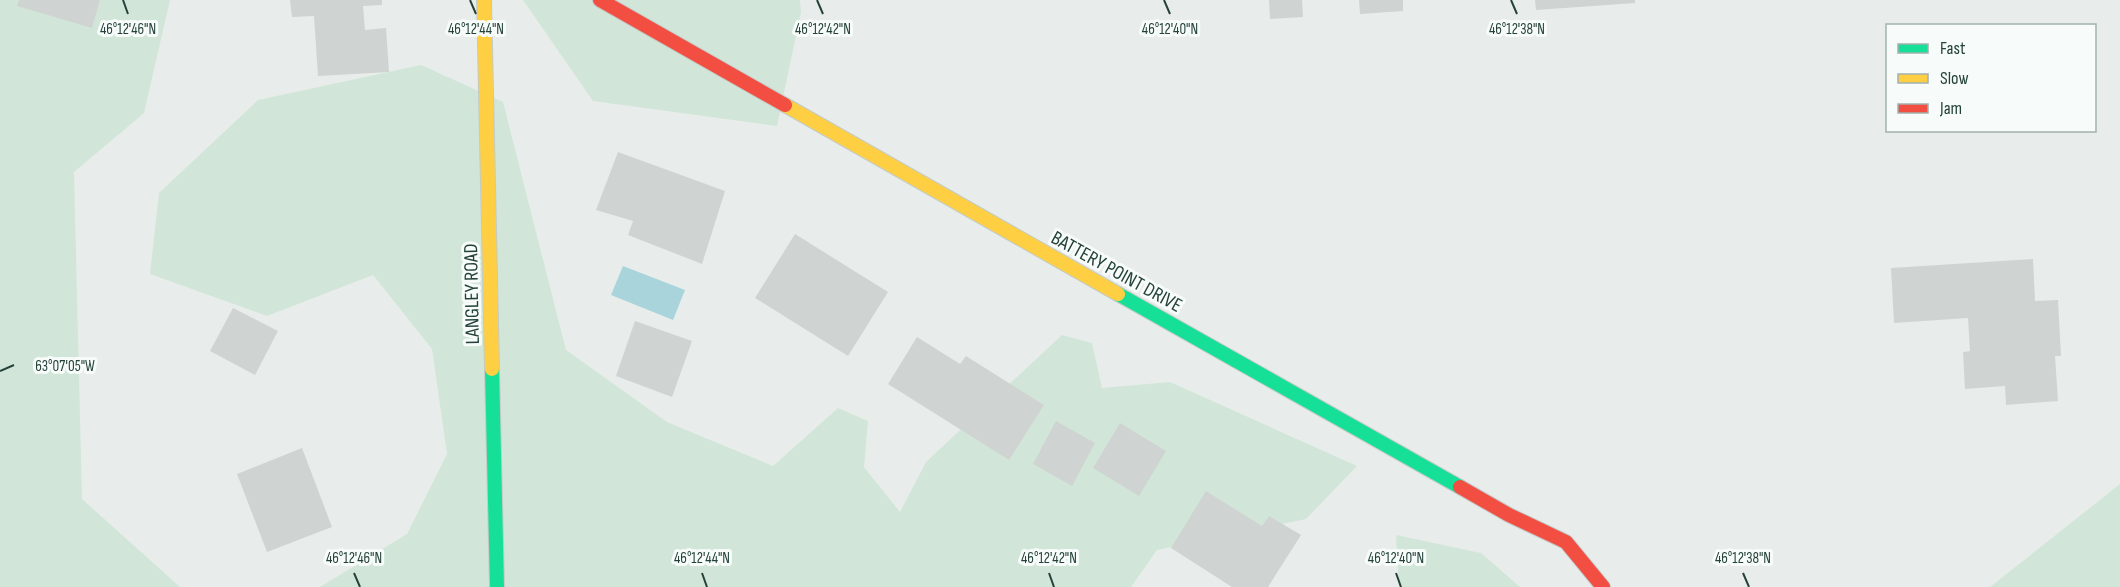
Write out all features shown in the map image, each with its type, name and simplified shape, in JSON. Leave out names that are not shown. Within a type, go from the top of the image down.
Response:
[{"type":"street","name":"LANGLEY ROAD","points":[[484,0],[497,587]]},
{"type":"street","name":"BATTERY POINT DRIVE","points":[[600,0],[1509,515],[1566,542],[1603,587]]},
{"type":"green space","points":[[0,0],[170,0],[144,113],[74,172],[82,499],[180,587],[0,587]]},
{"type":"green space","points":[[523,0],[800,0],[801,12],[777,126],[593,101]]},
{"type":"green space","points":[[421,65],[503,102],[566,350],[667,422],[773,466],[838,408],[868,421],[864,467],[900,512],[926,462],[1062,335],[1092,343],[1102,388],[1170,382],[1357,466],[1306,519],[1157,550],[1131,587],[320,587],[407,534],[447,454],[432,349],[373,275],[267,316],[150,274],[159,193],[258,100]]},
{"type":"green space","points":[[2120,484],[2120,587],[1990,587]]},
{"type":"green space","points":[[1396,535],[1481,553],[1520,587],[1399,587]]},
{"type":"water","points":[[623,266],[685,290],[673,320],[611,295]]},
{"type":"building","points":[[19,0],[100,0],[92,28],[17,6]]},
{"type":"building","points":[[290,0],[382,0],[382,5],[363,6],[365,30],[386,28],[389,72],[318,76],[314,16],[292,17]]},
{"type":"building","points":[[1269,0],[1302,0],[1303,17],[1270,19]]},
{"type":"building","points":[[1359,0],[1403,0],[1403,11],[1360,14]]},
{"type":"building","points":[[1535,0],[1635,0],[1635,3],[1536,10]]},
{"type":"building","points":[[618,152],[725,191],[702,264],[628,235],[633,221],[596,210]]},
{"type":"building","points":[[795,234],[888,292],[848,356],[755,298]]},
{"type":"building","points":[[2033,259],[2035,301],[2058,300],[2061,356],[2055,356],[2058,401],[2006,405],[2005,386],[1965,389],[1963,352],[1970,351],[1968,318],[1894,323],[1891,268]]},
{"type":"building","points":[[233,308],[278,331],[255,375],[210,351]]},
{"type":"building","points":[[635,321],[692,341],[672,397],[616,376]]},
{"type":"building","points":[[917,337],[960,364],[966,356],[1044,405],[1009,460],[888,384]]},
{"type":"building","points":[[1056,421],[1095,443],[1072,486],[1033,464]]},
{"type":"building","points":[[1120,423],[1166,451],[1139,496],[1093,468]]},
{"type":"building","points":[[302,448],[332,527],[267,552],[237,474]]},
{"type":"building","points":[[1206,491],[1262,526],[1269,516],[1301,535],[1268,587],[1232,587],[1171,548]]},
{"type":"traffic: fast","points":[[1118,294],[1460,487]]},
{"type":"traffic: fast","points":[[492,369],[497,587]]},
{"type":"traffic: slow","points":[[484,0],[492,369]]},
{"type":"traffic: slow","points":[[785,105],[1118,294]]},
{"type":"traffic: jam","points":[[600,0],[785,105]]},
{"type":"traffic: jam","points":[[1460,487],[1509,515],[1566,542],[1603,587]]}]
